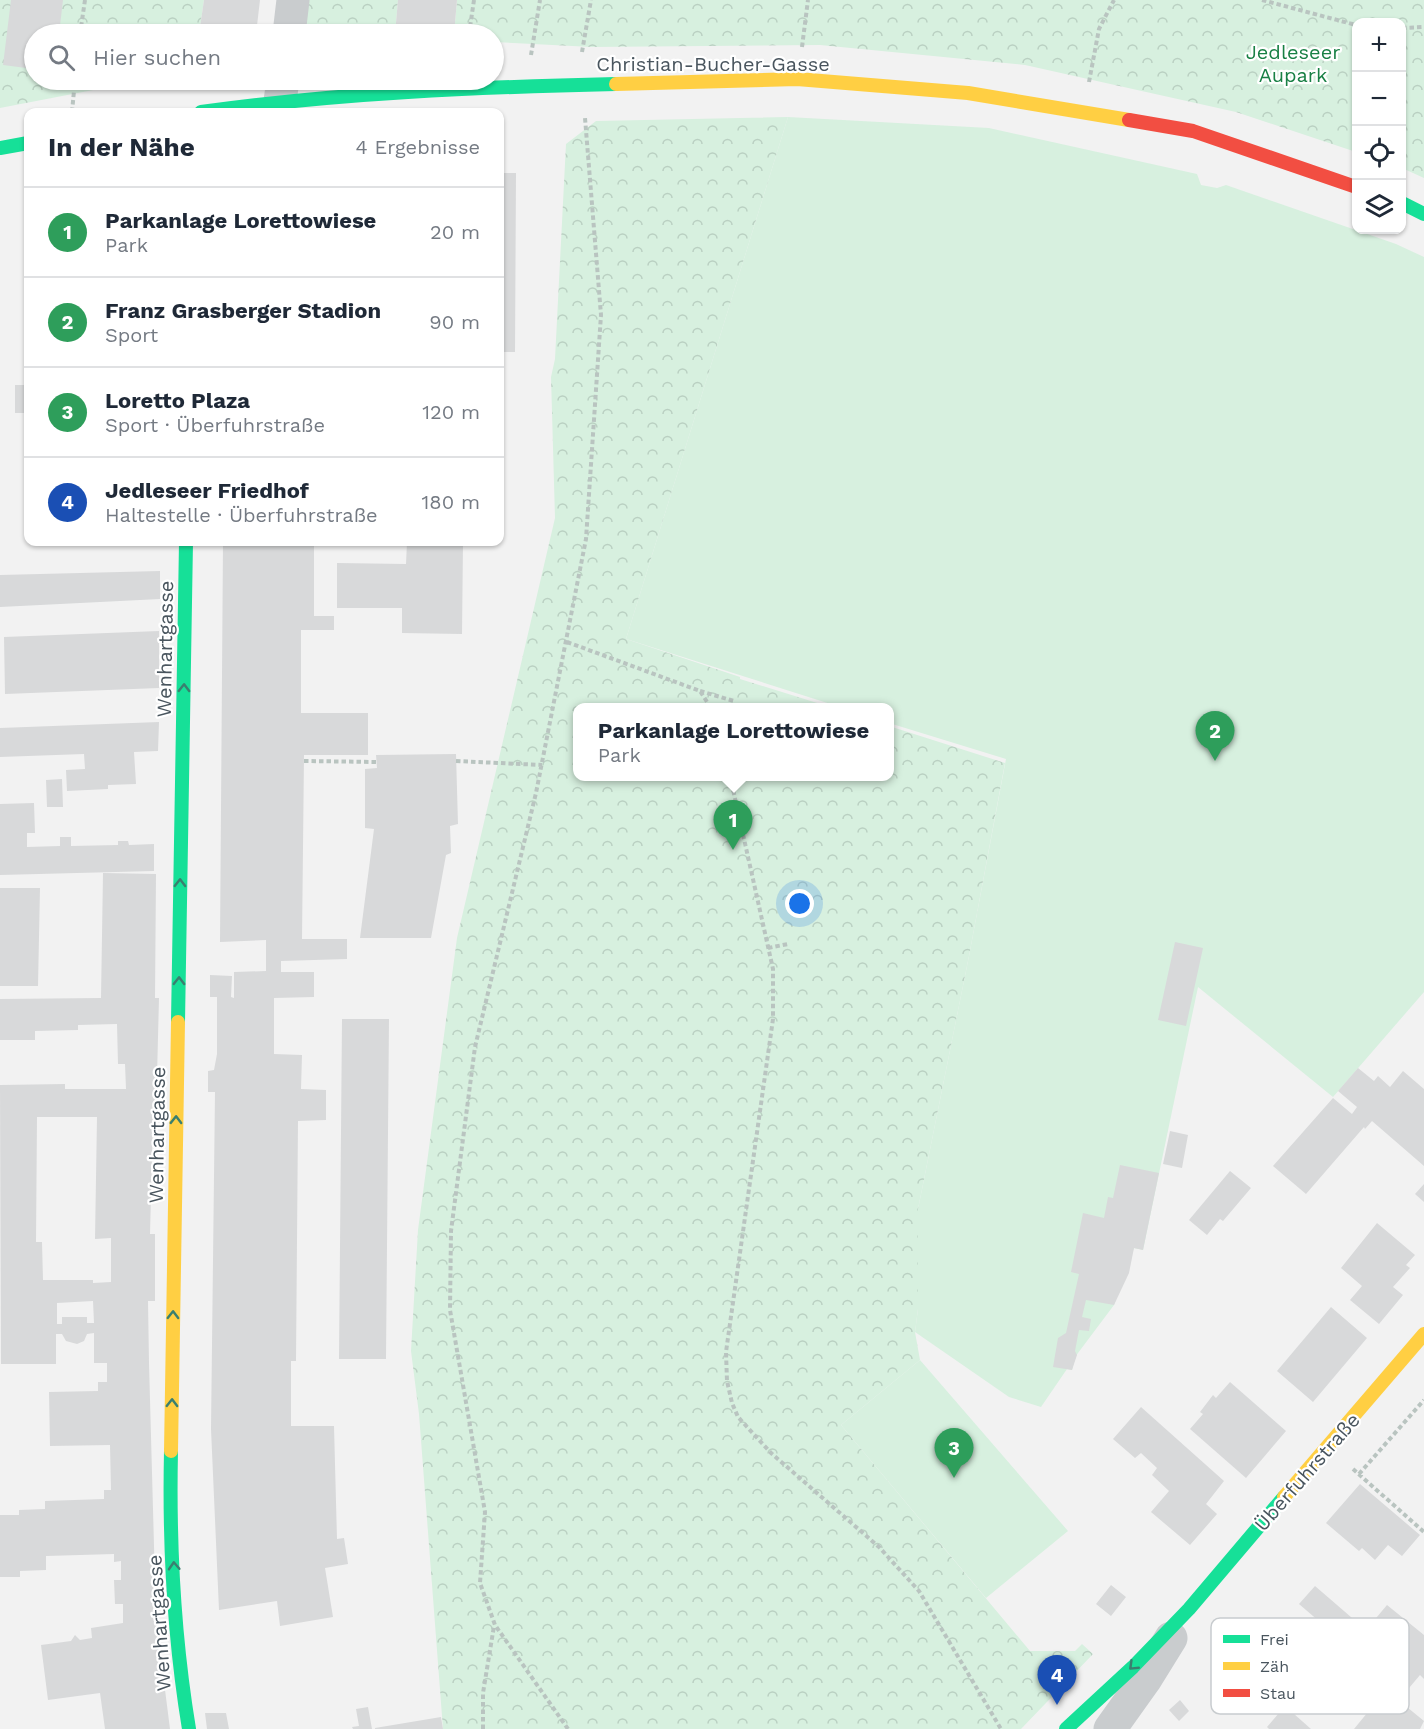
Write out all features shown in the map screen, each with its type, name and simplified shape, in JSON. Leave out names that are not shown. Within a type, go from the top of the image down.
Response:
[{"type":"street","points":[[289,24],[293,0]]},
{"type":"street","name":"Christian-Bucher-Gasse","points":[[504,86],[797,79],[968,93],[1193,131],[1352,187]]},
{"type":"street","name":"Christian-Bucher-Gasse","points":[[216,108],[282,90]]},
{"type":"street","points":[[0,148],[24,144]]},
{"type":"street","points":[[1406,205],[1424,214]]},
{"type":"street","name":"Wenhartgasse","points":[[186,546],[170,1494],[179,1666],[189,1729]]},
{"type":"street","name":"Überfuhrstraße","points":[[1066,1729],[1133,1667],[1189,1609],[1424,1334]]},
{"type":"street","name":"Überfuhrstraße","points":[[1110,1729],[1145,1680],[1189,1609]]},
{"type":"path","points":[[81,24],[85,0]]},
{"type":"path","points":[[470,24],[474,0]]},
{"type":"path","points":[[528,86],[540,0]]},
{"type":"path","points":[[581,58],[591,0]]},
{"type":"path","points":[[797,79],[808,0]]},
{"type":"path","points":[[1084,112],[1099,29],[1114,0]]},
{"type":"path","points":[[1262,0],[1352,24]]},
{"type":"path","points":[[1406,28],[1424,27]]},
{"type":"path","points":[[72,108],[74,90]]},
{"type":"path","points":[[568,1729],[495,1625],[480,1583],[485,1512],[450,1310],[451,1231],[475,1047],[542,765],[586,539],[601,315],[584,115]]},
{"type":"path","points":[[567,642],[700,691],[734,701]]},
{"type":"path","points":[[700,691],[708,703]]},
{"type":"path","points":[[304,761],[377,762]]},
{"type":"path","points":[[456,761],[542,765]]},
{"type":"path","points":[[731,781],[773,969],[773,1018],[726,1352],[727,1381],[732,1403],[738,1417],[771,1453],[879,1547],[919,1591],[1000,1729]]},
{"type":"path","points":[[768,948],[788,944]]},
{"type":"path","points":[[1359,1474],[1424,1400]]},
{"type":"path","points":[[1328,1447],[1424,1532]]},
{"type":"path","points":[[483,1729],[483,1693],[495,1625]]},
{"type":"green space","points":[[0,0],[204,0],[200,24],[24,24],[24,90],[93,90],[0,108]]},
{"type":"green space","points":[[305,0],[398,0],[396,24],[301,24]]},
{"type":"green space","name":"Jedleseer Aupark","points":[[457,0],[1424,0],[1424,178],[1406,170],[1406,18],[1352,18],[1352,151],[1236,112],[1025,65],[820,45],[592,47],[504,43],[504,24],[455,24]]},
{"type":"green space","points":[[788,117],[989,128],[1197,174],[1201,185],[1217,188],[1226,185],[1352,229],[1352,234],[1367,234],[1424,257],[1424,992],[1333,1097],[1198,987],[1143,1250],[1134,1248],[1114,1305],[1075,1357],[1072,1370],[1067,1369],[1041,1407],[1009,1397],[915,1332],[918,1309],[918,1209],[1006,759],[894,725],[894,703],[827,703],[626,639]]},
{"type":"green space","points":[[788,117],[626,639],[817,703],[573,703],[573,781],[894,781],[894,728],[1005,763],[918,1209],[918,1309],[915,1332],[920,1360],[841,1425],[1030,1651],[1075,1651],[1082,1644],[1093,1654],[1021,1729],[443,1729],[419,1414],[411,1351],[418,1230],[457,938],[555,518],[551,377],[555,359],[566,144],[596,121]]},
{"type":"green space","points":[[920,1360],[1068,1531],[986,1598],[841,1425]]},
{"type":"building","points":[[11,0],[63,0],[60,24],[24,24],[24,68],[3,65]]},
{"type":"building","points":[[204,0],[260,0],[257,24],[200,24]]},
{"type":"building","points":[[398,0],[457,0],[455,24],[396,24]]},
{"type":"building","points":[[504,173],[516,173],[515,352],[504,352]]},
{"type":"building","points":[[15,385],[24,385],[24,413],[15,413]]},
{"type":"building","points":[[223,546],[314,546],[314,616],[334,616],[334,630],[301,630],[301,713],[368,713],[368,755],[304,755],[302,939],[347,939],[347,959],[281,961],[281,972],[314,972],[314,997],[274,998],[274,1054],[302,1055],[301,1089],[326,1090],[326,1120],[298,1121],[296,1361],[291,1361],[291,1426],[334,1426],[337,1539],[344,1538],[348,1564],[325,1568],[333,1617],[280,1626],[277,1601],[219,1610],[211,1429],[215,1092],[208,1092],[208,1071],[214,1070],[217,1054],[217,997],[210,997],[210,975],[232,976],[231,997],[234,998],[234,972],[266,971],[266,940],[220,942]]},
{"type":"building","points":[[407,546],[463,546],[462,634],[402,633],[402,608],[337,608],[337,563],[406,564]]},
{"type":"building","points":[[160,571],[160,599],[0,607],[0,575]]},
{"type":"building","points":[[159,631],[159,688],[5,694],[4,637]]},
{"type":"building","points":[[159,722],[158,751],[134,752],[136,784],[108,785],[108,789],[67,791],[66,770],[85,769],[84,754],[0,757],[0,728]]},
{"type":"building","points":[[456,754],[458,824],[450,826],[451,853],[446,855],[431,938],[360,938],[374,829],[365,828],[365,769],[377,768],[376,755]]},
{"type":"building","points":[[62,779],[63,807],[47,807],[46,780]]},
{"type":"building","points":[[34,803],[35,833],[27,833],[27,847],[60,846],[60,837],[71,837],[71,846],[118,845],[118,841],[128,841],[129,845],[154,844],[154,871],[0,875],[0,804]]},
{"type":"building","points":[[103,873],[156,874],[155,998],[159,998],[150,1234],[155,1234],[155,1301],[148,1301],[149,1363],[156,1619],[170,1729],[105,1729],[100,1693],[48,1700],[41,1645],[71,1641],[75,1635],[80,1640],[92,1638],[91,1628],[123,1623],[123,1604],[115,1604],[114,1580],[121,1580],[121,1561],[114,1562],[114,1554],[46,1556],[46,1570],[20,1571],[20,1577],[0,1577],[0,1515],[19,1515],[19,1510],[45,1509],[45,1501],[104,1499],[104,1490],[111,1490],[110,1445],[50,1446],[49,1392],[98,1391],[98,1382],[107,1382],[107,1363],[94,1363],[94,1333],[87,1334],[84,1341],[77,1344],[66,1341],[62,1334],[56,1334],[56,1364],[1,1364],[0,1085],[65,1084],[65,1089],[126,1089],[125,1064],[118,1064],[117,1024],[78,1025],[78,1030],[35,1031],[35,1040],[0,1040],[0,999],[101,998]],"holes":[[[37,1117],[97,1117],[95,1239],[111,1238],[111,1282],[43,1280],[42,1242],[36,1242]],[[93,1301],[94,1323],[87,1323],[87,1317],[62,1317],[62,1324],[57,1324],[57,1303]]]},
{"type":"building","points":[[0,888],[40,888],[38,986],[0,986]]},
{"type":"building","points":[[1175,942],[1203,948],[1186,1026],[1158,1020]]},
{"type":"building","points":[[342,1019],[389,1019],[386,1359],[339,1359]]},
{"type":"building","points":[[1358,1068],[1374,1081],[1378,1076],[1390,1087],[1403,1071],[1424,1089],[1424,1166],[1372,1121],[1365,1129],[1364,1127],[1306,1194],[1273,1166],[1333,1098],[1352,1114],[1357,1107],[1338,1091]]},
{"type":"building","points":[[1170,1131],[1188,1135],[1182,1168],[1163,1164]]},
{"type":"building","points":[[1120,1165],[1159,1173],[1143,1250],[1134,1248],[1129,1273],[1114,1305],[1086,1300],[1082,1317],[1091,1319],[1089,1331],[1079,1330],[1075,1351],[1077,1355],[1072,1370],[1053,1367],[1058,1338],[1066,1333],[1079,1274],[1071,1272],[1083,1213],[1104,1218],[1108,1197],[1113,1198]]},
{"type":"building","points":[[1230,1171],[1251,1188],[1223,1221],[1220,1219],[1207,1235],[1189,1220]]},
{"type":"building","points":[[1424,1184],[1424,1202],[1415,1194]]},
{"type":"building","points":[[1377,1223],[1415,1255],[1406,1265],[1410,1268],[1393,1287],[1403,1295],[1379,1324],[1350,1300],[1362,1286],[1341,1268]]},
{"type":"building","points":[[1331,1307],[1367,1338],[1313,1402],[1277,1371]]},
{"type":"building","points":[[1230,1382],[1286,1431],[1246,1478],[1190,1429],[1203,1414],[1200,1412],[1213,1395],[1216,1398]]},
{"type":"building","points":[[1141,1407],[1224,1481],[1206,1504],[1217,1514],[1190,1545],[1151,1512],[1169,1491],[1152,1475],[1157,1468],[1141,1453],[1135,1458],[1113,1439]]},
{"type":"building","points":[[1360,1484],[1420,1535],[1402,1556],[1388,1545],[1375,1560],[1362,1548],[1359,1551],[1326,1523]]},
{"type":"building","points":[[1111,1585],[1126,1597],[1111,1616],[1096,1604]]},
{"type":"building","points":[[1315,1586],[1352,1618],[1315,1618],[1299,1604]]},
{"type":"building","points":[[1387,1605],[1403,1618],[1376,1618]]},
{"type":"building","points":[[1409,1623],[1424,1635],[1424,1679],[1420,1675],[1409,1688]]},
{"type":"building","points":[[1180,1700],[1189,1711],[1179,1721],[1169,1710]]},
{"type":"building","points":[[368,1707],[372,1729],[353,1729],[352,1727],[359,1726],[356,1709]]},
{"type":"building","points":[[1409,1709],[1424,1721],[1420,1729],[1354,1729],[1366,1714],[1409,1714]]},
{"type":"building","points":[[205,1713],[226,1713],[229,1729],[207,1729]]},
{"type":"building","points":[[1278,1714],[1294,1714],[1311,1729],[1269,1729],[1267,1727]]},
{"type":"building","points":[[441,1717],[443,1729],[375,1729],[375,1728]]},
{"type":"traffic: fast","points":[[504,87],[616,84]]},
{"type":"traffic: fast","points":[[230,108],[304,100],[450,90]]},
{"type":"traffic: fast","points":[[0,148],[24,144]]},
{"type":"traffic: fast","points":[[1406,205],[1424,214]]},
{"type":"traffic: fast","points":[[178,1022],[186,546]]},
{"type":"traffic: fast","points":[[171,1451],[174,1590],[189,1729]]},
{"type":"traffic: fast","points":[[1066,1729],[1133,1667],[1189,1609],[1284,1497]]},
{"type":"traffic: slow","points":[[616,84],[797,79],[968,93],[1129,120]]},
{"type":"traffic: slow","points":[[171,1451],[178,1022]]},
{"type":"traffic: slow","points":[[1284,1497],[1424,1334]]},
{"type":"traffic: jam","points":[[1129,120],[1193,131],[1352,186]]},
{"type":"place","name":"Franz Grasberger Stadion","points":[[1215,761]]},
{"type":"place","name":"Parkanlage Lorettowiese","points":[[733,850]]},
{"type":"place","name":"Loretto Plaza","points":[[954,1478]]},
{"type":"place","name":"Jedleseer Friedhof","points":[[1057,1705]]}]
